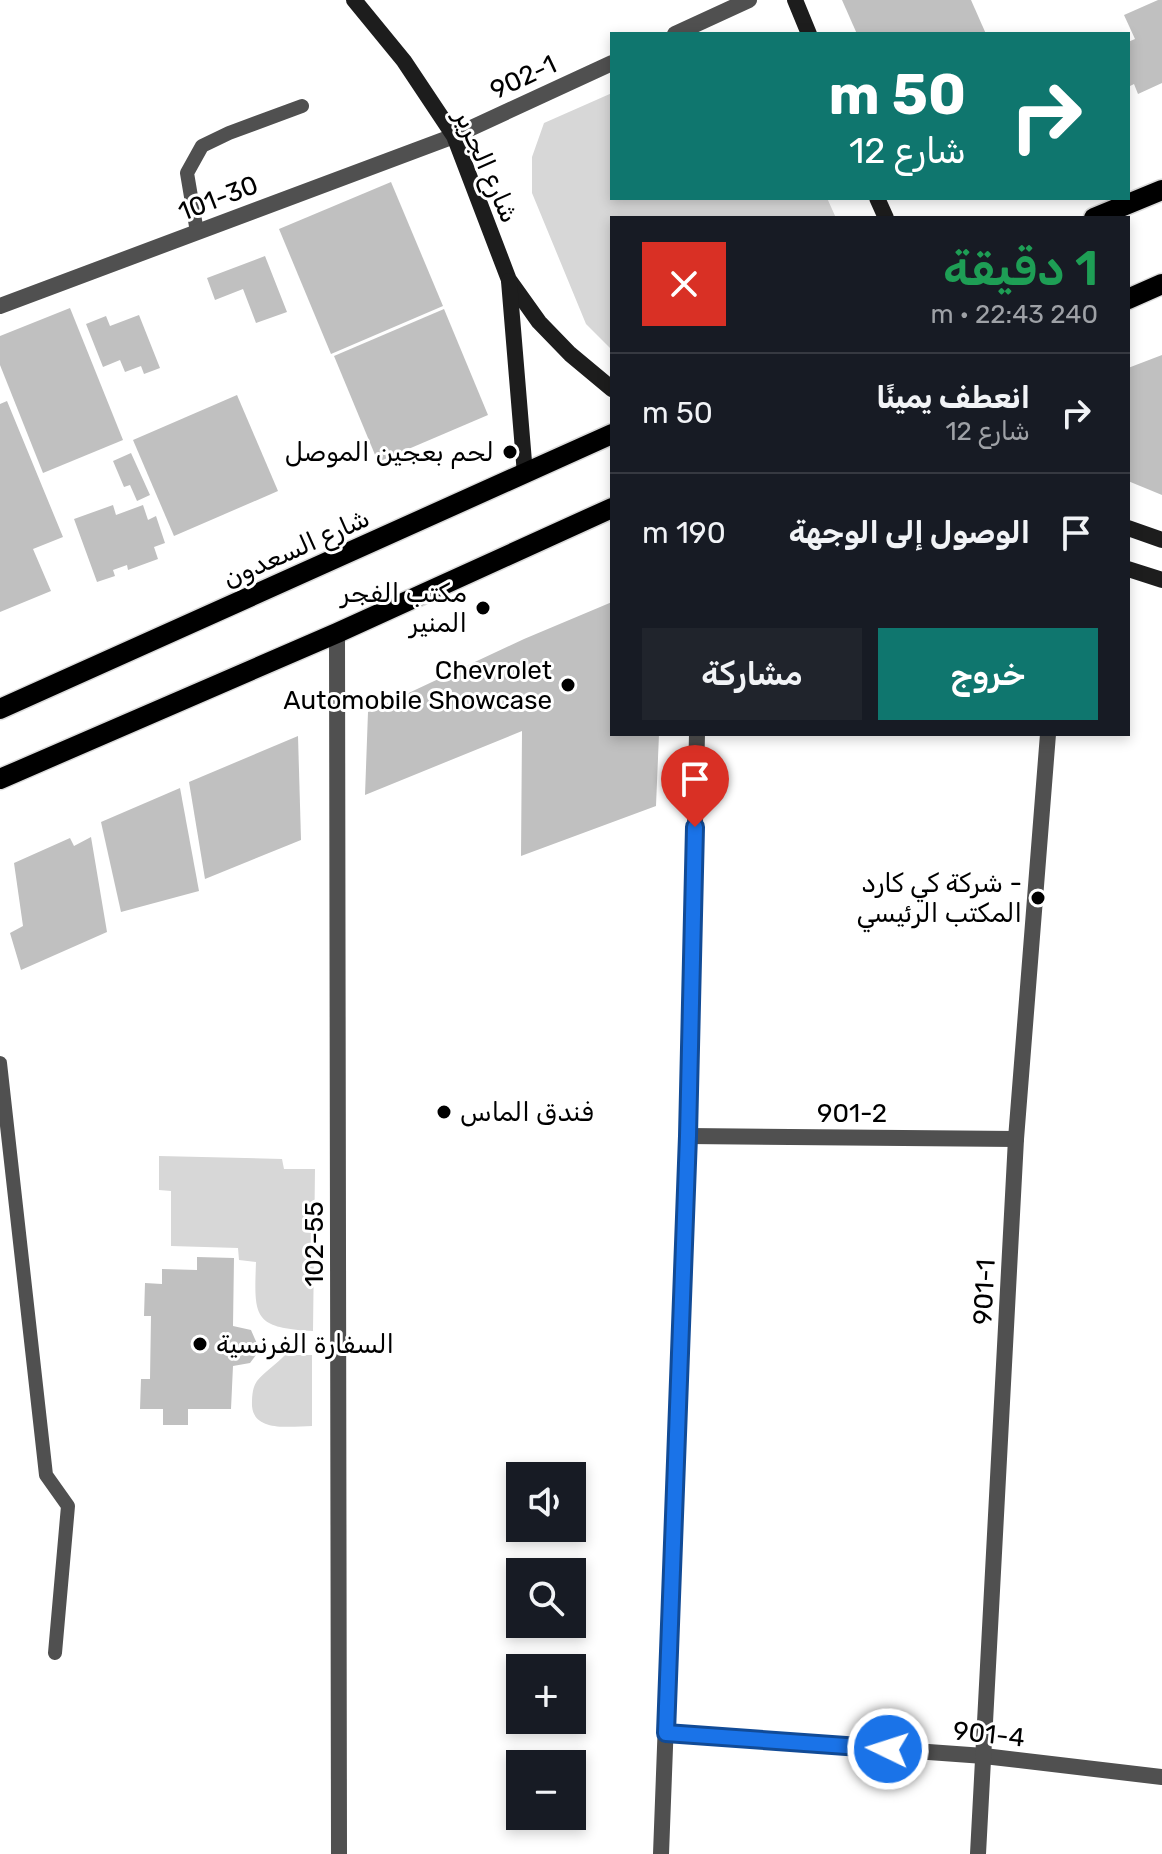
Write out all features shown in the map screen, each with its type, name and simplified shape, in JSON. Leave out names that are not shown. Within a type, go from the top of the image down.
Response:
[{"type":"main road","name":"شارع الجرير","points":[[354,0],[404,61],[454,136],[509,280],[539,322],[570,354],[610,387]]},
{"type":"main road","points":[[795,0],[808,32]]},
{"type":"main road","points":[[1099,216],[1162,190]]},
{"type":"main road","name":"شارع الجرير","points":[[509,280],[525,474]]},
{"type":"main road","points":[[1130,298],[1162,284]]},
{"type":"main road","name":"شارع السعدون","points":[[0,709],[610,435]]},
{"type":"main road","points":[[0,779],[337,633],[610,509]]},
{"type":"main road","points":[[1130,529],[1162,540]]},
{"type":"main road","points":[[1130,570],[1162,580]]},
{"type":"street","points":[[679,32],[749,0]]},
{"type":"street","name":"902-1","points":[[454,136],[610,64]]},
{"type":"street","name":"101-30","points":[[0,306],[454,136]]},
{"type":"street","name":"102-55","points":[[337,633],[339,1854]]},
{"type":"street","points":[[661,1854],[688,1136],[697,736]]},
{"type":"street","name":"901-1","points":[[978,1854],[1016,1139],[1048,736]]},
{"type":"street","name":"901-2","points":[[688,1136],[1016,1139]]},
{"type":"street","name":"901-4","points":[[666,1733],[984,1756],[1162,1777]]},
{"type":"lane","points":[[197,232],[187,173],[202,146],[302,106]]},
{"type":"lane","points":[[0,1063],[46,1475],[68,1506],[55,1653]]},
{"type":"shaded area","points":[[610,94],[610,200],[828,200],[835,216],[610,216],[610,348],[586,324],[532,193],[532,157],[544,123]]},
{"type":"shaded area","points":[[159,1156],[282,1159],[284,1169],[315,1169],[313,1331],[278,1327],[261,1316],[257,1307],[256,1262],[239,1260],[238,1248],[171,1246],[171,1191],[159,1190]]},
{"type":"shaded area","points":[[285,1355],[312,1355],[312,1426],[276,1426],[260,1421],[254,1415],[252,1400],[255,1384]]},
{"type":"building","points":[[842,0],[971,0],[985,32],[856,32]]},
{"type":"building","points":[[1162,0],[1162,83],[1138,94],[1134,84],[1130,86],[1130,41],[1135,39],[1124,15]]},
{"type":"building","points":[[391,182],[443,306],[331,354],[279,229]]},
{"type":"building","points":[[265,256],[287,312],[256,323],[243,289],[215,300],[207,278]]},
{"type":"building","points":[[70,308],[123,440],[43,473],[0,365],[0,336]]},
{"type":"building","points":[[444,309],[488,415],[378,462],[334,356]]},
{"type":"building","points":[[139,315],[160,368],[144,374],[141,366],[125,372],[120,360],[103,367],[86,324],[106,316],[110,326]]},
{"type":"building","points":[[1162,355],[1162,495],[1130,482],[1130,367]]},
{"type":"building","points":[[237,395],[278,491],[174,536],[133,440]]},
{"type":"building","points":[[7,401],[63,537],[33,549],[51,591],[0,612],[0,404]]},
{"type":"building","points":[[131,453],[150,495],[137,501],[130,485],[124,487],[113,461]]},
{"type":"building","points":[[113,505],[116,515],[143,505],[148,520],[156,516],[165,543],[154,547],[158,559],[128,570],[127,565],[113,570],[115,576],[97,582],[74,519]]},
{"type":"building","name":"Chevrolet Automobile Showcase","points":[[610,603],[610,736],[659,736],[656,806],[521,856],[522,731],[365,795],[368,712],[524,639]]},
{"type":"building","points":[[298,736],[301,840],[205,879],[189,782]]},
{"type":"building","points":[[180,788],[199,891],[121,912],[101,822]]},
{"type":"building","points":[[91,837],[107,932],[21,970],[10,933],[23,926],[14,863],[70,838],[74,846]]},
{"type":"building","points":[[197,1257],[234,1258],[233,1326],[251,1330],[258,1346],[250,1363],[233,1366],[231,1409],[188,1409],[188,1425],[163,1425],[163,1409],[140,1409],[141,1379],[150,1379],[151,1316],[144,1316],[145,1283],[162,1284],[162,1269],[197,1270]]},
{"type":"place","name":"لحم بعجين الموصل","points":[[510,452]]},
{"type":"place","name":"مكتب الفجر المنير","points":[[483,608]]},
{"type":"place","name":"Chevrolet Automobile Showcase","points":[[568,685]]},
{"type":"place","name":"شركة كي كارد - المكتب الرئيسي","points":[[1038,898]]},
{"type":"place","name":"فندق الماس","points":[[444,1112]]},
{"type":"place","name":"السفارة الفرنسية","points":[[200,1344]]},
{"type":"route","points":[[695,827],[688,1136],[666,1733],[888,1749]]}]
